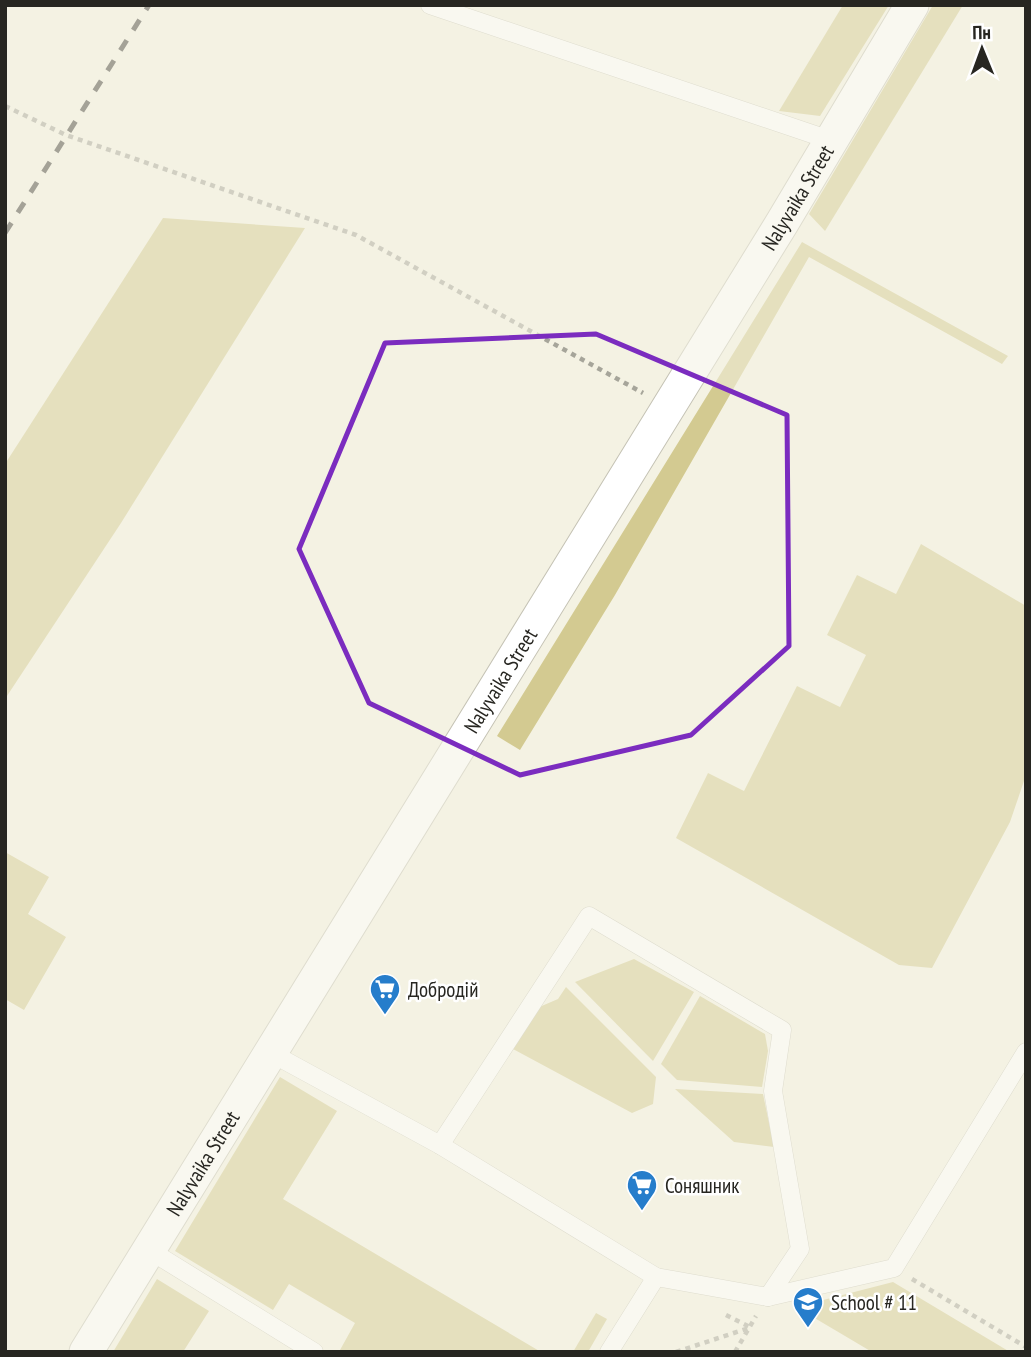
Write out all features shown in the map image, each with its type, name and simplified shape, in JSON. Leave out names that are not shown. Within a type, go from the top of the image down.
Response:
[{"type":"street","name":"Nalyvaika Street","points":[[86,1352],[912,5]]},
{"type":"lane","points":[[430,5],[830,141]]},
{"type":"lane","points":[[440,1145],[589,916],[782,1030],[773,1091],[800,1249],[768,1297]]},
{"type":"lane","points":[[271,1053],[440,1145],[656,1277],[768,1297],[894,1268],[1026,1052]]},
{"type":"lane","points":[[149,1250],[314,1352]]},
{"type":"lane","points":[[609,1352],[656,1277]]},
{"type":"path","points":[[5,106],[66,135],[356,235],[668,406]]},
{"type":"path","points":[[894,1268],[1026,1347]]},
{"type":"path","points":[[735,1352],[768,1297]]},
{"type":"path","points":[[676,1352],[750,1327]]},
{"type":"highlighted area","points":[[596,334],[787,415],[789,646],[691,735],[520,775],[369,703],[299,549],[385,343]]},
{"type":"shaded area","points":[[843,5],[889,5],[820,116],[779,111]]},
{"type":"shaded area","points":[[933,5],[963,5],[825,231],[809,214]]},
{"type":"shaded area","points":[[163,218],[305,228],[121,523],[5,699],[5,464]]},
{"type":"shaded area","points":[[802,242],[1008,356],[1002,364],[809,257],[615,595],[520,750],[497,736]]},
{"type":"shaded area","points":[[921,544],[1026,606],[1026,775],[1010,822],[932,968],[899,965],[676,838],[708,773],[744,791],[797,686],[840,707],[866,655],[827,635],[857,575],[896,594]]},
{"type":"shaded area","points":[[5,852],[49,877],[28,914],[66,937],[24,1010],[5,999]]},
{"type":"shaded area","points":[[634,959],[694,992],[653,1061],[575,982]]},
{"type":"shaded area","points":[[566,987],[656,1077],[653,1104],[632,1113],[513,1049],[537,1008],[558,999]]},
{"type":"shaded area","points":[[700,996],[765,1034],[768,1051],[762,1087],[677,1080],[661,1064]]},
{"type":"shaded area","points":[[280,1077],[337,1111],[283,1199],[541,1352],[344,1352],[340,1350],[355,1323],[289,1284],[273,1310],[175,1251]]},
{"type":"shaded area","points":[[675,1089],[763,1094],[774,1147],[734,1142]]},
{"type":"shaded area","points":[[157,1279],[209,1311],[183,1352],[113,1352]]},
{"type":"shaded area","points":[[893,1282],[1010,1352],[872,1352],[796,1307]]},
{"type":"shaded area","points":[[596,1313],[607,1319],[588,1352],[573,1352]]},
{"type":"railway","points":[[5,233],[149,5]]},
{"type":"place","name":"Добродій","points":[[385,1016]]},
{"type":"place","name":"Соняшник","points":[[642,1212]]},
{"type":"place","name":"School # 11","points":[[808,1329]]}]
